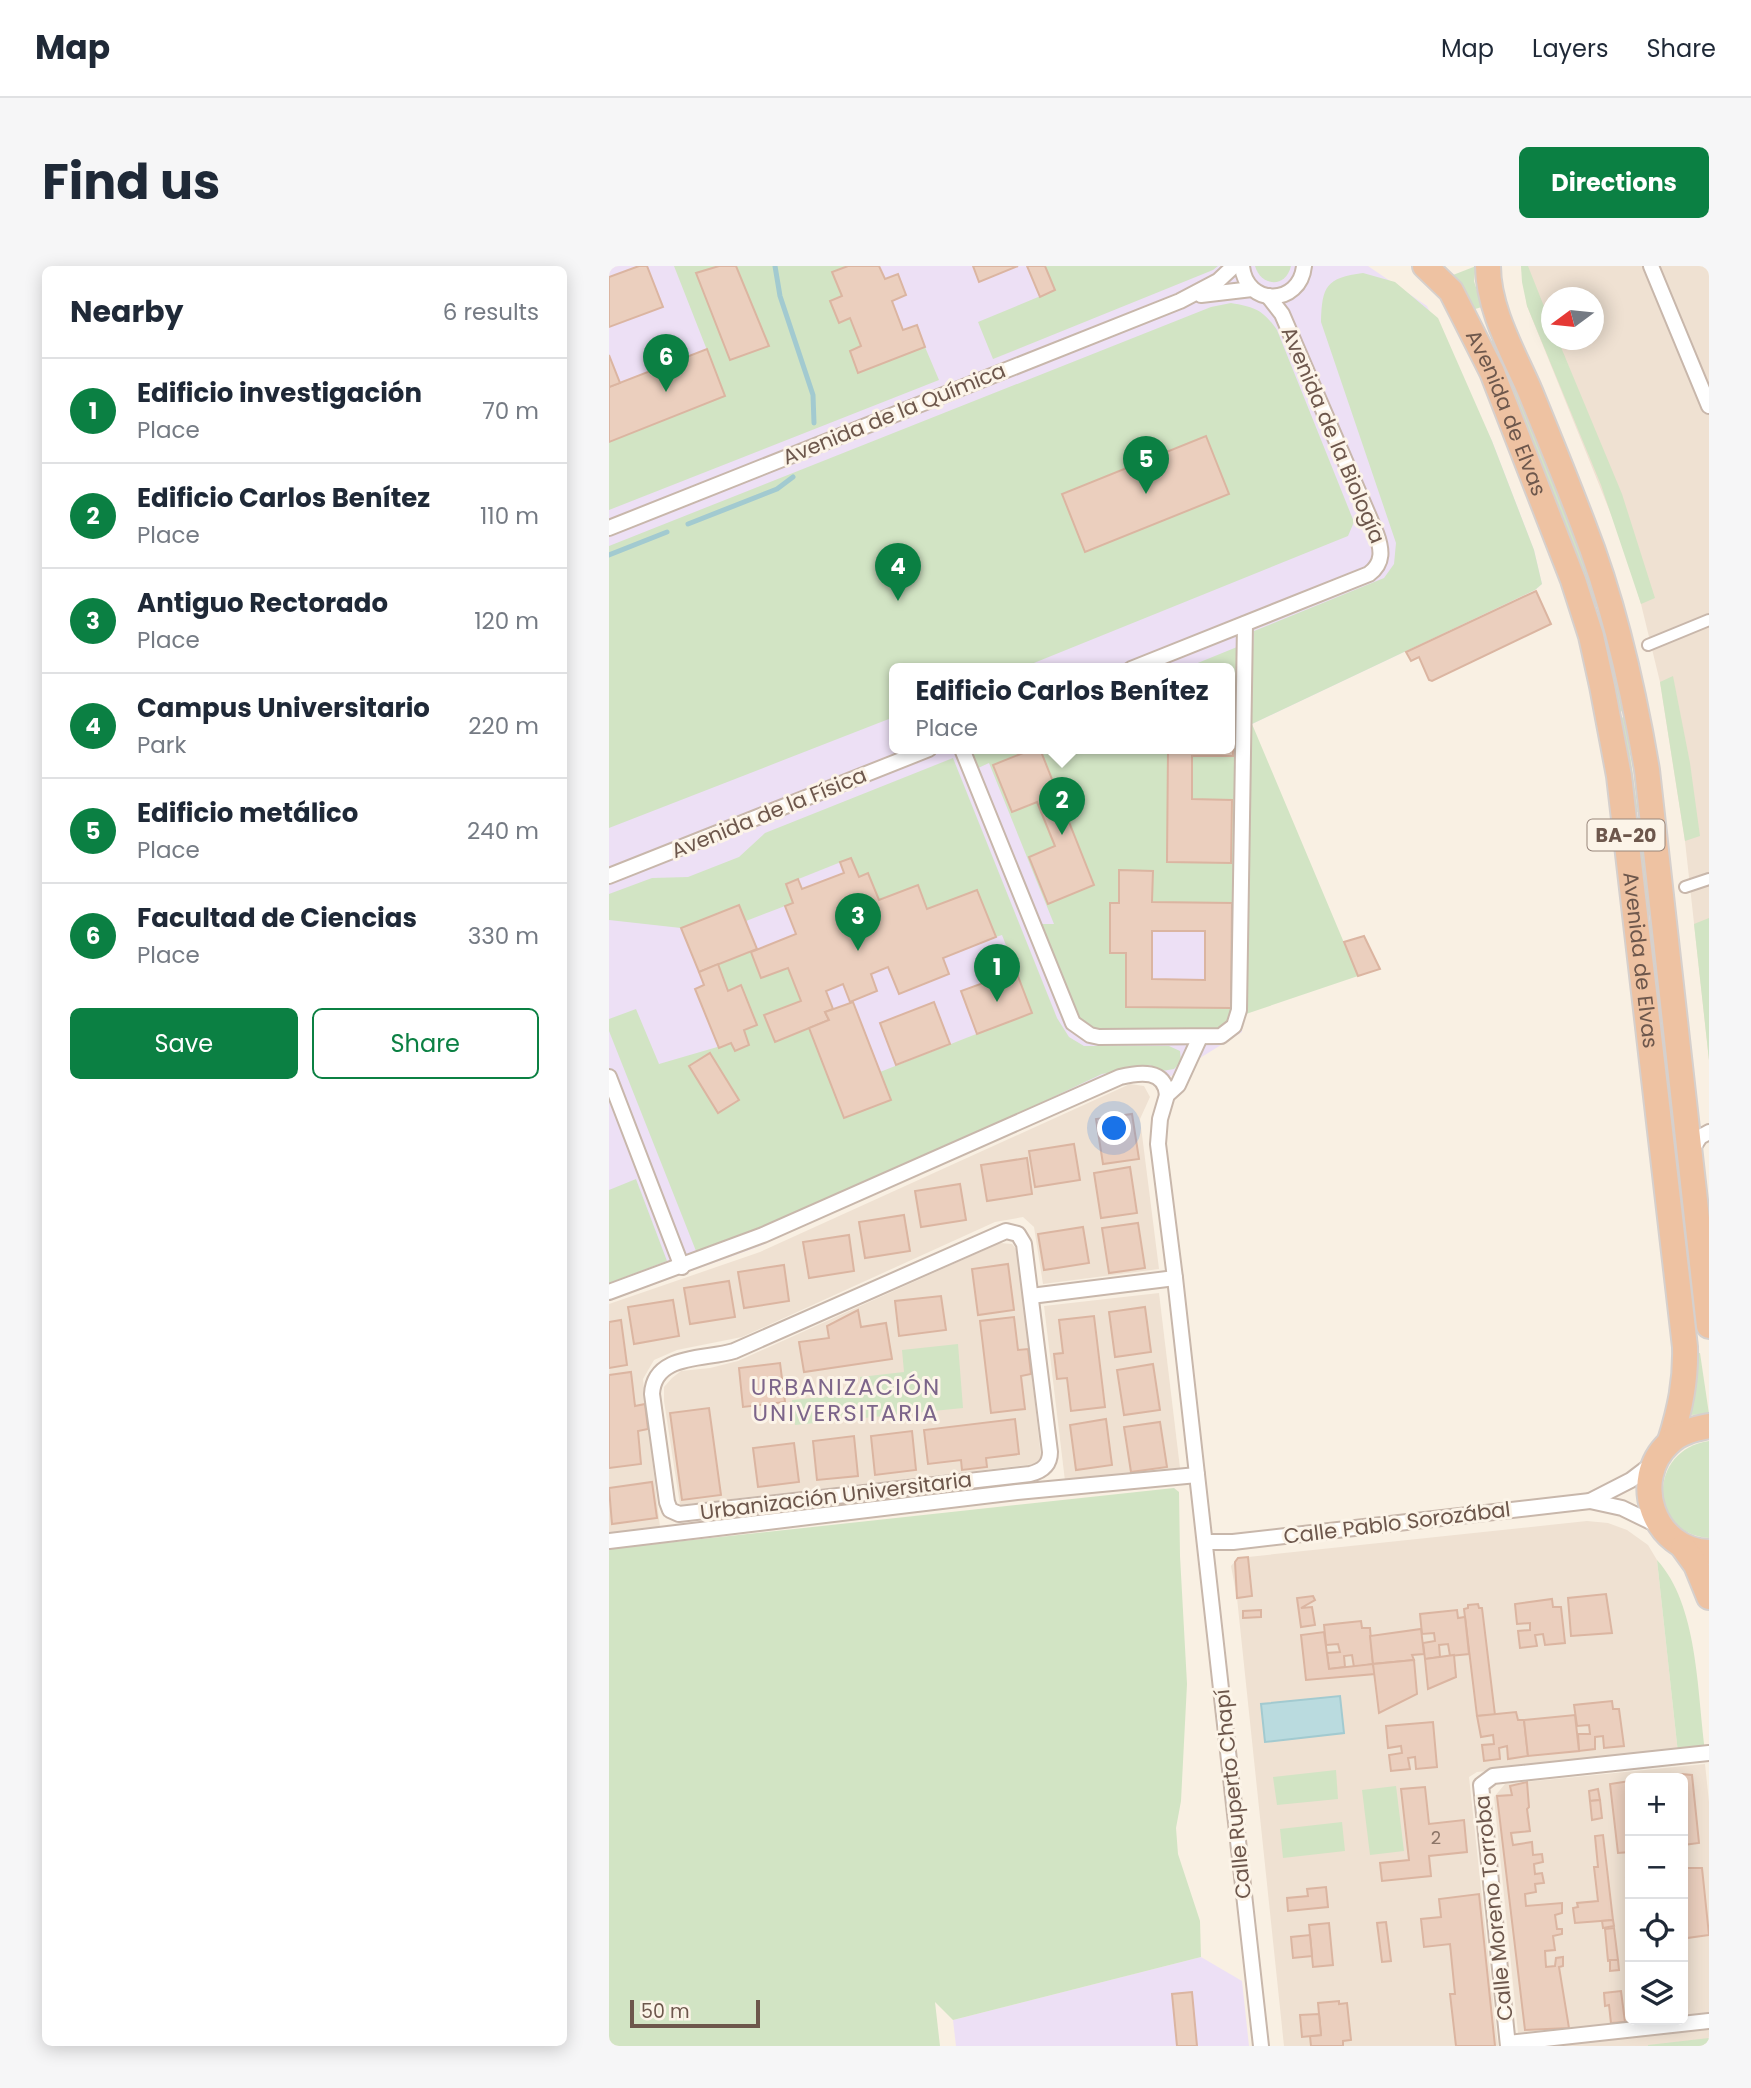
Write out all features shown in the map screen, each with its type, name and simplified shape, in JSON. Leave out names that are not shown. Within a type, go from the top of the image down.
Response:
[{"type":"highway","name":"Avenida de Elvas","points":[[1425,266],[1451,291],[1492,372],[1573,580],[1591,636],[1610,723],[1621,789],[1685,1347],[1686,1374],[1683,1396],[1663,1451],[1651,1470],[1649,1497],[1661,1527]]},
{"type":"highway","name":"Avenida de Elvas","points":[[1488,266],[1491,298],[1555,450],[1597,562],[1617,627],[1633,698],[1647,770],[1709,1326]]},
{"type":"highway","points":[[1663,1451],[1686,1431],[1709,1426]]},
{"type":"highway","points":[[1661,1527],[1683,1546],[1699,1552],[1709,1552]]},
{"type":"highway","points":[[1683,1546],[1696,1564],[1709,1597]]},
{"type":"street","name":"Avenida de la Química","points":[[609,528],[1180,301],[1218,281],[1234,266]]},
{"type":"street","points":[[1242,266],[1246,282],[1252,289],[1276,297],[1292,290],[1302,278],[1304,266]]},
{"type":"street","points":[[1651,266],[1709,406]]},
{"type":"street","name":"Avenida de la Química","points":[[1180,301],[1222,291],[1252,289]]},
{"type":"street","name":"Avenida de la Biología","points":[[1245,624],[1370,574],[1380,562],[1380,542],[1282,314],[1268,296]]},
{"type":"street","points":[[1694,370],[1709,365]]},
{"type":"street","points":[[1648,645],[1709,620]]},
{"type":"street","points":[[964,754],[1073,1023],[1080,1030],[1099,1037],[1221,1036],[1234,1026],[1239,1010],[1245,624],[1146,663]]},
{"type":"street","name":"Avenida de la Física","points":[[609,876],[916,754]]},
{"type":"street","points":[[1685,887],[1709,879]]},
{"type":"street","points":[[1200,1037],[1178,1085],[1167,1095],[1160,1119],[1158,1144],[1205,1542]]},
{"type":"street","points":[[609,1292],[763,1235],[1120,1077],[1151,1074],[1163,1082],[1167,1095]]},
{"type":"street","points":[[609,1077],[682,1267]]},
{"type":"street","points":[[1689,1156],[1696,1142],[1709,1132]]},
{"type":"street","name":"Urbanización Universitaria","points":[[1006,1231],[1018,1234],[1023,1240],[1031,1296],[1050,1452],[1049,1460],[1042,1470],[1030,1474],[682,1514],[676,1514],[668,1507],[652,1394],[656,1377],[668,1365],[734,1351],[1006,1231]]},
{"type":"street","points":[[1031,1296],[1175,1278]]},
{"type":"street","name":"Calle Pablo Sorozábal","points":[[1205,1542],[1233,1542],[1590,1501],[1631,1480],[1663,1451]]},
{"type":"street","points":[[609,1541],[1017,1492],[1197,1475]]},
{"type":"street","name":"Calle Pablo Sorozábal","points":[[1590,1501],[1633,1512],[1661,1527]]},
{"type":"street","name":"Calle Ruperto Chapí","points":[[1205,1542],[1261,2046]]},
{"type":"street","name":"Calle Moreno Torroba","points":[[1508,2044],[1481,1789],[1484,1781],[1493,1776],[1709,1753]]},
{"type":"street","points":[[1508,2044],[1709,2021]]},
{"type":"shaded area","points":[[609,266],[1368,266],[1427,306],[1492,441],[1534,550],[1542,584],[1535,590],[1250,725],[1242,1032],[1158,1084],[1140,1079],[1117,1085],[760,1246],[609,1301]]},
{"type":"shaded area","points":[[1521,266],[1709,266],[1709,1060],[1685,841],[1660,682],[1623,544],[1545,350],[1604,350],[1604,287],[1541,287],[1541,341],[1527,306]]},
{"type":"shaded area","points":[[1130,1084],[1144,1086],[1150,1097],[1140,1119],[1159,1269],[1043,1284],[1034,1227],[1023,1217],[995,1222],[742,1337],[677,1350],[654,1360],[643,1379],[660,1527],[609,1534],[609,1304],[760,1252]]},
{"type":"shaded area","points":[[1000,1243],[1012,1244],[1018,1251],[1041,1457],[1035,1464],[680,1505],[664,1401],[664,1387],[672,1378],[681,1371],[738,1361]]},
{"type":"shaded area","points":[[1159,1293],[1180,1468],[1065,1481],[1044,1306]]},
{"type":"shaded area","points":[[1587,1521],[1608,1523],[1627,1530],[1648,1545],[1657,1560],[1678,1753],[1477,1772],[1469,1777],[1498,2046],[1284,2046],[1237,1598],[1231,1566],[1238,1558]]},
{"type":"shaded area","points":[[1705,1764],[1709,1802],[1709,2014],[1688,2016],[1688,1773],[1625,1773],[1625,2022],[1518,2033],[1494,1797],[1505,1784]]},
{"type":"shaded area","points":[[1201,1957],[1242,1981],[1249,2046],[956,2046],[953,2020]]},
{"type":"shaded area","points":[[1709,2028],[1709,2046],[1547,2046]]},
{"type":"green space","points":[[674,266],[848,266],[833,272],[842,296],[839,322],[850,318],[861,346],[850,351],[858,373],[925,347],[939,380],[609,510],[609,442],[725,396]]},
{"type":"green space","points":[[1045,266],[1218,266],[993,359],[978,322],[1055,290]]},
{"type":"green space","points":[[1255,266],[1291,266],[1284,278],[1273,282],[1262,278]]},
{"type":"green space","points":[[1476,266],[1474,281],[1482,307],[1475,309],[1464,288],[1453,275]]},
{"type":"green space","points":[[1521,266],[1528,266],[1541,299],[1541,340],[1527,306]]},
{"type":"green space","points":[[1363,273],[1395,282],[1438,318],[1492,441],[1534,550],[1542,584],[1535,590],[1252,724],[1358,976],[1243,1015],[1249,725],[1254,631],[1384,578],[1394,564],[1396,543],[1321,322],[1323,300],[1329,286],[1341,278]]},
{"type":"green space","points":[[1231,303],[1258,310],[1277,330],[1354,522],[1348,536],[1034,663],[889,663],[889,719],[609,828],[609,546],[1211,307]]},
{"type":"green space","points":[[1497,339],[1587,566],[1597,607],[1591,609],[1488,342]]},
{"type":"green space","points":[[1545,350],[1562,350],[1622,494],[1655,598],[1641,604],[1601,485]]},
{"type":"green space","points":[[1601,614],[1624,711],[1617,712],[1593,615]]},
{"type":"green space","points":[[1237,647],[1232,1011],[1228,1022],[1216,1030],[1095,1032],[1078,1019],[1039,924],[1054,924],[989,763],[976,769],[971,755],[1021,754],[993,766],[1012,812],[1037,802],[1055,846],[1029,857],[1048,904],[1093,885],[1042,754],[1170,754],[1192,799],[1192,756],[1233,756],[1235,663],[1198,663]],"holes":[[[1120,870],[1153,871],[1152,902],[1232,903],[1231,1008],[1126,1007],[1126,953],[1110,953],[1110,903],[1119,903]]]},
{"type":"green space","points":[[1673,676],[1690,763],[1700,836],[1685,841],[1660,682]]},
{"type":"green space","points":[[1625,717],[1638,812],[1632,812],[1619,718]]},
{"type":"green space","points":[[953,758],[1057,1018],[1069,1037],[1084,1046],[1169,1046],[1180,1051],[1181,1062],[1174,1069],[1162,1071],[1150,1065],[1102,1074],[930,1155],[762,1228],[696,1251],[609,1031],[609,1019],[636,1009],[659,1064],[731,1043],[749,1045],[744,1030],[757,1024],[741,986],[728,991],[718,964],[751,952],[762,978],[788,968],[801,1001],[765,1015],[809,1028],[844,1118],[890,1100],[880,1072],[1032,1012],[1002,935],[996,937],[977,890],[927,909],[918,885],[879,900],[867,873],[859,877],[851,858],[786,884],[793,903],[746,921],[739,905],[681,928],[609,920],[609,894],[652,878],[688,877],[739,857],[765,833]]},
{"type":"green space","points":[[1634,817],[1640,817],[1651,913],[1644,914]]},
{"type":"green space","points":[[1709,918],[1709,1060],[1694,924]]},
{"type":"green space","points":[[1652,921],[1662,1018],[1655,1019],[1645,922]]},
{"type":"green space","points":[[1663,1024],[1674,1121],[1668,1122],[1657,1025]]},
{"type":"green space","points":[[1675,1129],[1685,1226],[1679,1227],[1668,1130]]},
{"type":"green space","points":[[636,1179],[667,1261],[609,1283],[609,1190]]},
{"type":"green space","points":[[958,1344],[963,1408],[795,1425],[792,1400],[861,1393],[860,1377],[904,1372],[902,1350]]},
{"type":"green space","points":[[1700,1353],[1709,1414],[1691,1415],[1695,1388],[1693,1354]]},
{"type":"green space","points":[[1709,1441],[1709,1538],[1689,1533],[1675,1522],[1666,1508],[1663,1491],[1666,1475],[1674,1459],[1689,1448]]},
{"type":"green space","points":[[1174,1488],[1179,1492],[1187,1684],[1181,1801],[1176,1828],[1178,1854],[1200,1921],[1201,1957],[953,2020],[935,2002],[940,2046],[609,2046],[609,1549]]},
{"type":"green space","points":[[1657,1560],[1671,1579],[1688,1624],[1705,1749],[1678,1753]]},
{"type":"green space","points":[[1336,1770],[1338,1799],[1277,1805],[1273,1777]]},
{"type":"green space","points":[[1396,1786],[1404,1851],[1370,1855],[1362,1790]]},
{"type":"green space","points":[[1342,1822],[1345,1851],[1283,1858],[1280,1829]]},
{"type":"green space","points":[[1709,2038],[1709,2046],[1648,2046],[1648,2045]]},
{"type":"water","points":[[1340,1696],[1344,1733],[1265,1742],[1261,1704]]},
{"type":"building","points":[[639,266],[647,266],[663,307],[609,327],[609,277]]},
{"type":"building","points":[[719,266],[736,266],[769,346],[730,360],[696,273]]},
{"type":"building","points":[[848,266],[879,266],[885,279],[898,274],[906,295],[892,301],[903,330],[917,325],[925,347],[858,373],[850,351],[861,346],[850,318],[839,323],[830,301],[842,296],[832,272]]},
{"type":"building","points":[[973,266],[1018,266],[979,282]]},
{"type":"building","points":[[1027,266],[1045,266],[1055,290],[1040,297]]},
{"type":"building","points":[[707,349],[725,396],[609,442],[609,387]]},
{"type":"building","points":[[609,355],[620,383],[609,387]]},
{"type":"building","points":[[1206,436],[1229,494],[1085,552],[1062,494]]},
{"type":"building","points":[[1536,591],[1551,624],[1432,681],[1429,680],[1419,657],[1411,661],[1406,652]]},
{"type":"building","points":[[1020,754],[1042,754],[1094,885],[1048,904],[1029,857],[1055,846],[1037,802],[1012,812],[993,765]]},
{"type":"building","points":[[1168,754],[1233,754],[1192,756],[1192,799],[1232,800],[1231,863],[1167,862]]},
{"type":"building","points":[[851,858],[859,877],[868,873],[879,900],[918,885],[927,909],[977,890],[996,937],[943,958],[949,974],[899,994],[888,967],[871,974],[877,991],[850,1002],[843,984],[826,991],[833,1009],[825,1012],[829,1020],[775,1042],[764,1015],[801,1001],[788,968],[761,978],[751,952],[796,934],[785,906],[793,903],[786,884],[798,879],[802,889],[844,873],[840,862]]},
{"type":"building","points":[[1119,870],[1153,871],[1152,902],[1232,903],[1231,1008],[1126,1007],[1126,953],[1110,953],[1110,903],[1119,903]],"holes":[[[1152,931],[1205,931],[1205,980],[1152,979]]]},
{"type":"building","points":[[739,905],[757,949],[699,972],[681,928]]},
{"type":"building","points":[[1364,936],[1380,969],[1358,976],[1344,942]]},
{"type":"building","points":[[718,964],[728,991],[741,985],[757,1025],[744,1030],[749,1045],[735,1051],[731,1043],[719,1048],[695,989],[704,985],[699,972]]},
{"type":"building","points":[[1016,971],[1032,1013],[977,1034],[961,991]]},
{"type":"building","points":[[853,1002],[891,1100],[844,1118],[809,1028],[829,1020],[825,1012]]},
{"type":"building","points":[[934,1002],[950,1044],[896,1065],[880,1023]]},
{"type":"building","points":[[710,1053],[739,1100],[718,1113],[689,1066]]},
{"type":"building","points":[[1132,1114],[1139,1159],[1103,1164],[1096,1119]]},
{"type":"building","points":[[1074,1144],[1080,1180],[1035,1187],[1029,1151]]},
{"type":"building","points":[[1027,1158],[1032,1194],[987,1201],[981,1165]]},
{"type":"building","points":[[1130,1167],[1137,1213],[1101,1218],[1094,1173]]},
{"type":"building","points":[[960,1184],[966,1220],[921,1227],[915,1191]]},
{"type":"building","points":[[904,1215],[910,1251],[865,1258],[859,1222]]},
{"type":"building","points":[[1138,1223],[1145,1268],[1109,1273],[1102,1228]]},
{"type":"building","points":[[1083,1227],[1089,1263],[1044,1270],[1038,1234]]},
{"type":"building","points":[[849,1235],[854,1271],[809,1278],[803,1242]]},
{"type":"building","points":[[1008,1264],[1014,1310],[978,1315],[972,1269]]},
{"type":"building","points":[[784,1265],[789,1301],[744,1308],[738,1272]]},
{"type":"building","points":[[729,1281],[735,1317],[690,1324],[684,1288]]},
{"type":"building","points":[[941,1296],[946,1330],[899,1336],[895,1301]]},
{"type":"building","points":[[673,1300],[679,1336],[634,1344],[628,1307]]},
{"type":"building","points":[[1145,1307],[1151,1352],[1115,1357],[1109,1312]]},
{"type":"building","points":[[858,1310],[861,1327],[886,1323],[892,1359],[804,1372],[799,1342],[829,1338],[827,1326]]},
{"type":"building","points":[[1094,1316],[1105,1407],[1071,1411],[1067,1378],[1057,1379],[1054,1354],[1063,1353],[1059,1320]]},
{"type":"building","points":[[1014,1317],[1018,1350],[1028,1349],[1031,1374],[1021,1376],[1025,1409],[991,1413],[980,1321]]},
{"type":"building","points":[[621,1320],[627,1365],[609,1368],[609,1322]]},
{"type":"building","points":[[780,1363],[785,1402],[743,1407],[739,1368]]},
{"type":"building","points":[[1153,1364],[1160,1410],[1124,1415],[1117,1370]]},
{"type":"building","points":[[631,1372],[635,1406],[645,1404],[648,1429],[638,1431],[641,1464],[609,1468],[609,1375]]},
{"type":"building","points":[[709,1408],[721,1495],[682,1500],[670,1413]]},
{"type":"building","points":[[1015,1419],[1019,1454],[986,1458],[987,1467],[962,1470],[961,1460],[928,1464],[924,1430]]},
{"type":"building","points":[[1106,1419],[1112,1465],[1076,1470],[1070,1425]]},
{"type":"building","points":[[1160,1422],[1167,1467],[1131,1472],[1124,1427]]},
{"type":"building","points":[[912,1431],[916,1470],[875,1475],[871,1436]]},
{"type":"building","points":[[854,1436],[858,1476],[817,1480],[813,1441]]},
{"type":"building","points":[[794,1443],[799,1482],[758,1487],[753,1448]]},
{"type":"building","points":[[652,1482],[657,1518],[612,1524],[609,1488]]},
{"type":"building","points":[[1248,1557],[1252,1596],[1237,1598],[1235,1562],[1238,1558]]},
{"type":"building","points":[[1606,1594],[1612,1633],[1571,1636],[1568,1598]]},
{"type":"building","points":[[1313,1596],[1315,1600],[1301,1608],[1312,1607],[1315,1625],[1301,1627],[1297,1598]]},
{"type":"building","points":[[1552,1599],[1553,1607],[1561,1607],[1565,1643],[1545,1645],[1543,1634],[1535,1635],[1537,1646],[1520,1648],[1518,1631],[1530,1630],[1530,1623],[1517,1624],[1515,1604]]},
{"type":"building","points":[[1478,1604],[1479,1608],[1482,1608],[1495,1715],[1477,1716],[1464,1609],[1468,1608],[1468,1605]]},
{"type":"building","points":[[1261,1610],[1261,1617],[1243,1618],[1243,1611]]},
{"type":"building","points":[[1457,1610],[1458,1618],[1465,1617],[1469,1654],[1450,1656],[1448,1644],[1439,1645],[1440,1657],[1425,1659],[1423,1643],[1435,1641],[1434,1633],[1422,1634],[1420,1614]]},
{"type":"building","points":[[1361,1621],[1362,1628],[1370,1628],[1373,1664],[1354,1667],[1352,1655],[1344,1656],[1345,1667],[1329,1669],[1327,1653],[1340,1652],[1338,1644],[1326,1645],[1324,1625]]},
{"type":"building","points":[[1421,1629],[1424,1654],[1412,1655],[1414,1660],[1373,1664],[1370,1636]]},
{"type":"building","points":[[1324,1632],[1329,1669],[1373,1664],[1375,1674],[1306,1680],[1301,1635]]},
{"type":"building","points":[[1454,1655],[1456,1677],[1428,1689],[1425,1659]]},
{"type":"building","points":[[1414,1660],[1417,1694],[1379,1713],[1373,1664]]},
{"type":"building","points":[[1612,1701],[1613,1709],[1619,1709],[1624,1746],[1604,1748],[1603,1736],[1595,1737],[1595,1749],[1579,1751],[1578,1734],[1590,1734],[1589,1725],[1577,1726],[1574,1705]]},
{"type":"building","points":[[1516,1712],[1518,1720],[1524,1720],[1528,1756],[1508,1759],[1507,1746],[1499,1748],[1500,1759],[1484,1761],[1482,1745],[1494,1744],[1493,1735],[1481,1737],[1477,1716]]},
{"type":"building","points":[[1575,1715],[1579,1751],[1528,1756],[1524,1720]]},
{"type":"building","points":[[1433,1722],[1437,1767],[1416,1769],[1415,1757],[1408,1758],[1410,1769],[1391,1771],[1389,1755],[1402,1753],[1401,1746],[1388,1748],[1386,1726]]},
{"type":"building","points":[[1688,1775],[1692,1775],[1699,1843],[1688,1844]]},
{"type":"building","points":[[1527,1782],[1530,1831],[1511,1833],[1513,1845],[1532,1842],[1533,1855],[1542,1854],[1543,1862],[1534,1864],[1535,1874],[1542,1873],[1544,1883],[1535,1884],[1536,1892],[1525,1894],[1526,1906],[1562,1903],[1562,1913],[1555,1915],[1557,1929],[1562,1929],[1562,1934],[1553,1936],[1555,1950],[1545,1951],[1546,1967],[1555,1966],[1556,1958],[1563,1957],[1563,1966],[1559,1967],[1569,2028],[1525,2030],[1497,1796],[1512,1795],[1510,1786]]},
{"type":"building","points":[[1625,1782],[1625,1852],[1618,1853],[1610,1784]]},
{"type":"building","points":[[1425,1787],[1429,1824],[1464,1820],[1467,1852],[1429,1856],[1431,1876],[1382,1881],[1380,1863],[1409,1860],[1401,1789]]},
{"type":"building","points":[[1598,1789],[1600,1800],[1590,1801],[1589,1791]]},
{"type":"building","points":[[1600,1800],[1602,1818],[1592,1820],[1590,1801]]},
{"type":"building","points":[[1603,1835],[1613,1920],[1575,1923],[1573,1908],[1578,1907],[1577,1903],[1598,1901],[1594,1867],[1598,1867],[1595,1836]]},
{"type":"building","points":[[1688,1868],[1702,1868],[1709,1935],[1688,1938]]},
{"type":"building","points":[[1326,1887],[1328,1907],[1288,1911],[1287,1898],[1308,1896],[1307,1889]]},
{"type":"building","points":[[1479,1894],[1495,2046],[1456,2046],[1450,1994],[1455,1994],[1450,1944],[1424,1947],[1421,1919],[1441,1917],[1439,1899]]},
{"type":"building","points":[[1613,1920],[1614,1926],[1603,1928],[1602,1921]]},
{"type":"building","points":[[1386,1922],[1391,1961],[1382,1962],[1377,1923]]},
{"type":"building","points":[[1329,1923],[1333,1965],[1313,1967],[1309,1925]]},
{"type":"building","points":[[1614,1928],[1618,1960],[1608,1961],[1605,1929]]},
{"type":"building","points":[[1310,1935],[1312,1956],[1293,1958],[1291,1937]]},
{"type":"building","points":[[1610,1960],[1618,1960],[1619,1970],[1610,1971]]},
{"type":"building","points":[[1621,1991],[1625,2022],[1611,2023],[1609,2005],[1605,2006],[1604,1993]]},
{"type":"building","points":[[1192,1992],[1197,2046],[1177,2046],[1172,1994]]},
{"type":"building","points":[[1339,2001],[1339,2004],[1347,2003],[1351,2040],[1343,2041],[1343,2046],[1311,2046],[1310,2036],[1321,2035],[1318,2003]]},
{"type":"building","points":[[1319,2014],[1321,2035],[1302,2037],[1300,2015]]},
{"type":"waterway","points":[[775,266],[780,296],[813,395],[814,423]]},
{"type":"waterway","points":[[688,524],[777,489],[793,477]]},
{"type":"waterway","points":[[609,555],[667,532]]},
{"type":"place","name":"Facultad de Ciencias","points":[[666,392]]},
{"type":"place","name":"Edificio metálico","points":[[1146,494]]},
{"type":"place","name":"Campus Universitario","points":[[898,601]]},
{"type":"place","name":"Edificio Carlos Benítez","points":[[1062,835]]},
{"type":"place","name":"Antiguo Rectorado","points":[[858,951]]},
{"type":"place","name":"Edificio investigación","points":[[997,1002]]},
{"type":"district","name":"URBANIZACIÓN UNIVERSITARIA","points":[[846,1400]]}]
